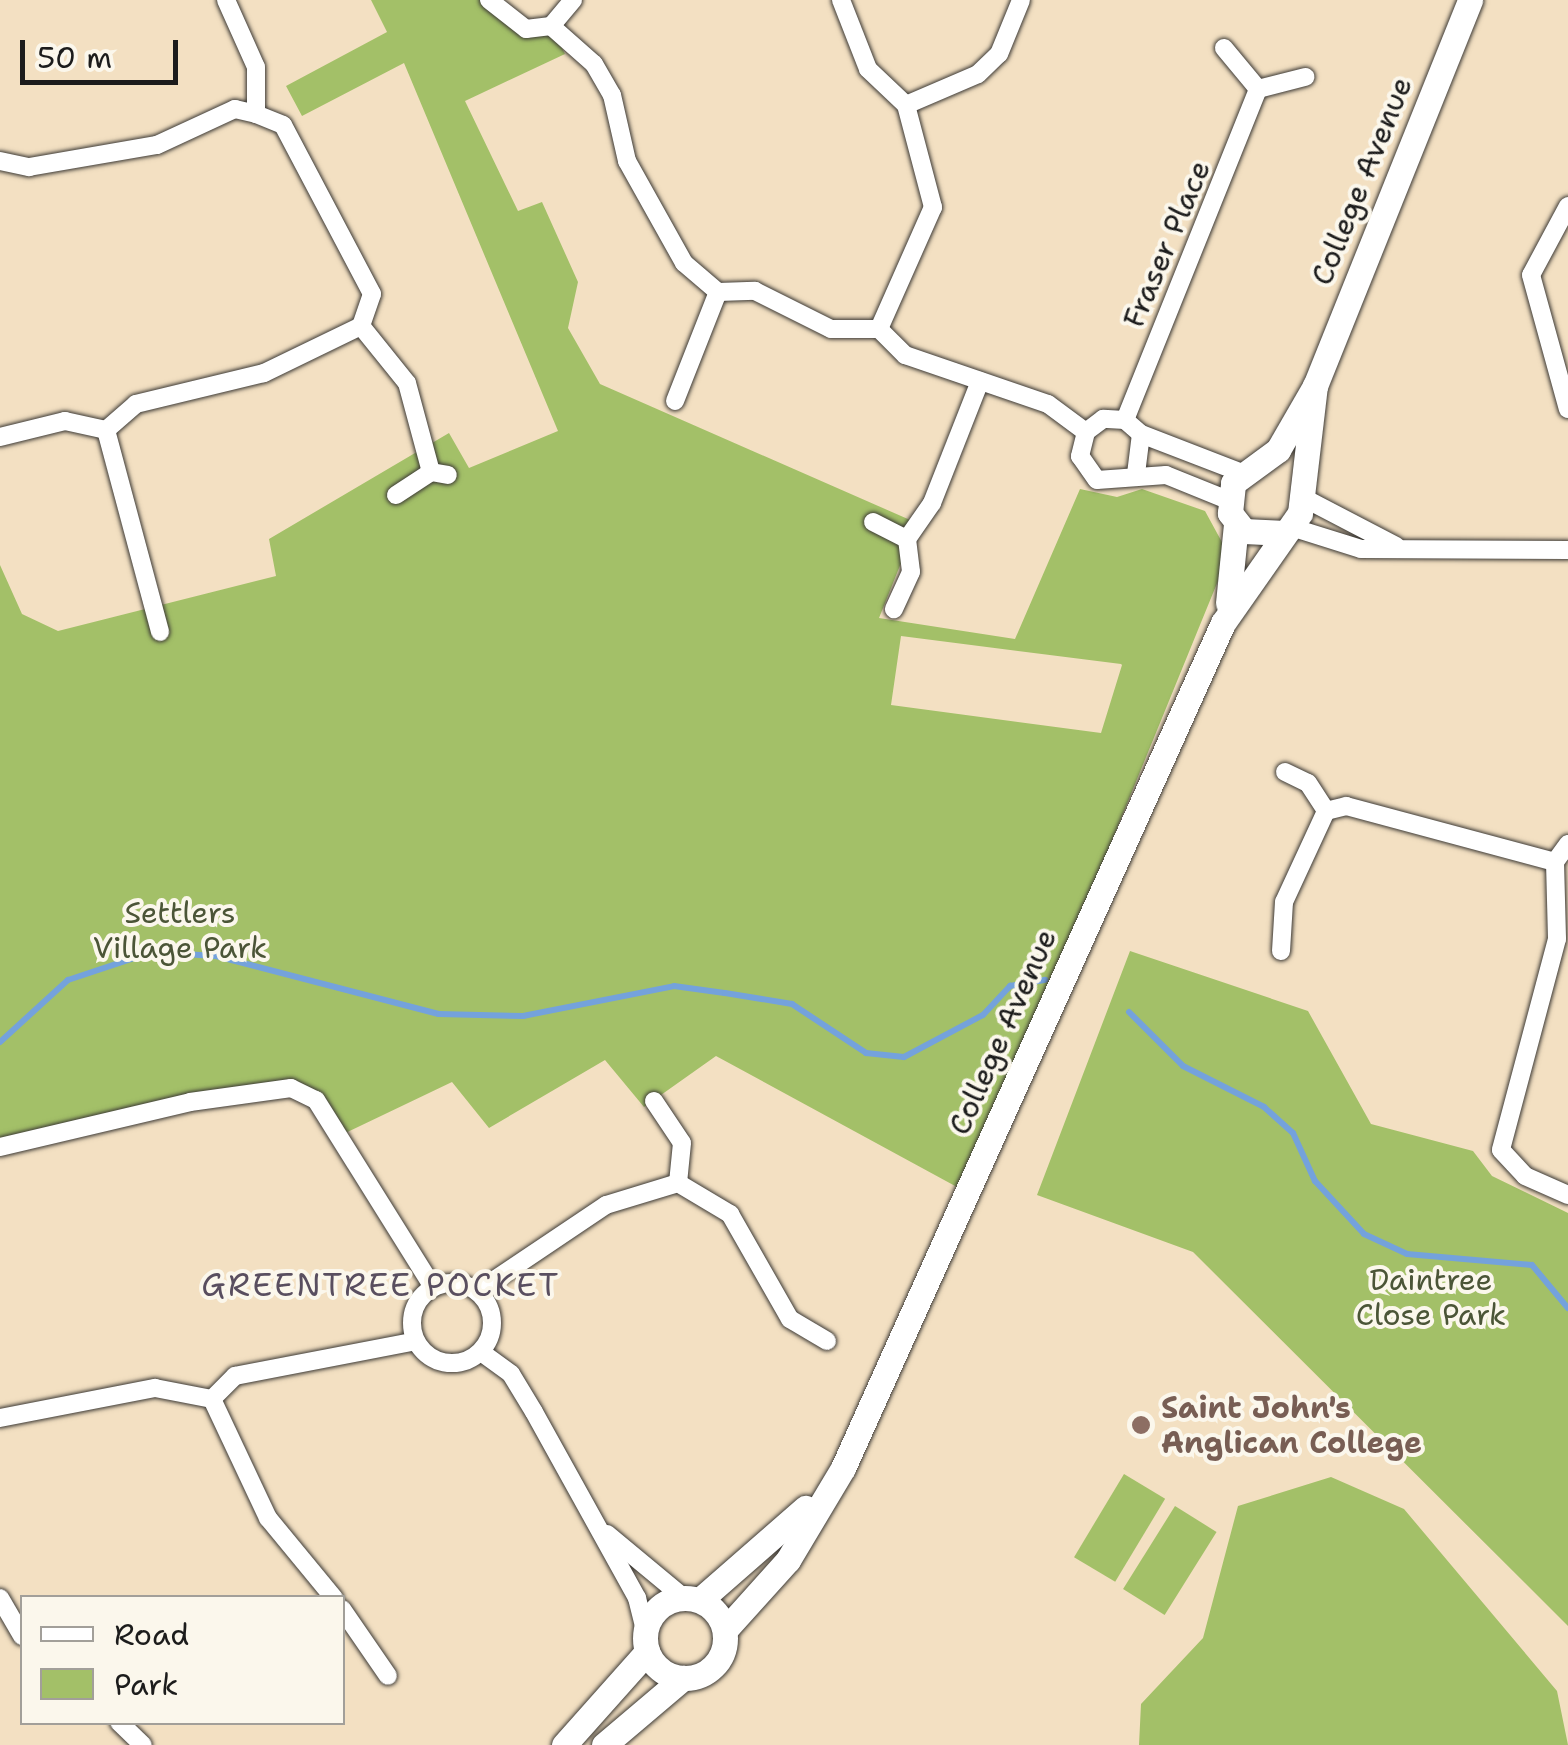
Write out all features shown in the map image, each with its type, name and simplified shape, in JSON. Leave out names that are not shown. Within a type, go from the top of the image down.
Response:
[{"type":"street","points":[[226,0],[256,67],[256,114]]},
{"type":"street","points":[[488,0],[526,29],[551,26],[573,0]]},
{"type":"street","points":[[840,0],[868,70],[906,105],[933,207],[879,329]]},
{"type":"street","points":[[906,105],[978,74],[998,54],[1021,0]]},
{"type":"street","name":"College Avenue","points":[[604,1745],[683,1678],[718,1662],[726,1630],[788,1560],[842,1468],[1224,623],[1288,530],[1300,490],[1314,386],[1470,0]]},
{"type":"street","points":[[551,26],[594,64],[612,96],[627,161],[684,263],[718,292],[754,290],[830,329],[879,329],[905,355],[1048,404],[1086,432]]},
{"type":"street","points":[[1224,48],[1258,89],[1305,77]]},
{"type":"street","name":"Fraser Place","points":[[1125,420],[1258,89]]},
{"type":"street","points":[[0,160],[29,168],[158,145],[234,109],[256,114],[282,125],[372,294],[362,326],[264,372],[136,404],[106,430]]},
{"type":"street","points":[[1568,206],[1531,275],[1568,409]]},
{"type":"street","points":[[675,402],[718,292]]},
{"type":"street","points":[[362,326],[407,383],[440,473],[396,495]]},
{"type":"street","points":[[894,609],[911,572],[907,539],[932,503],[980,381]]},
{"type":"street","name":"College Avenue","points":[[1224,623],[1232,512],[1251,468],[1314,386]]},
{"type":"street","points":[[1396,546],[1300,490],[1251,468],[1141,434],[1125,420],[1104,419],[1086,432],[1080,456],[1096,480],[1136,474],[1232,512],[1255,537],[1288,530],[1361,549],[1396,546],[1568,550]]},
{"type":"street","points":[[0,438],[66,420],[106,430]]},
{"type":"street","points":[[106,430],[160,632]]},
{"type":"street","points":[[1136,474],[1141,434]]},
{"type":"street","points":[[873,522],[907,539]]},
{"type":"street","points":[[1285,772],[1308,783],[1326,811]]},
{"type":"street","points":[[1326,811],[1346,806],[1555,862]]},
{"type":"street","points":[[1280,951],[1284,902],[1326,811]]},
{"type":"street","points":[[1568,844],[1555,862],[1558,939],[1501,1150],[1525,1176],[1568,1195]]},
{"type":"street","points":[[0,1147],[190,1102],[291,1088],[316,1100],[433,1287]]},
{"type":"street","points":[[654,1100],[682,1143],[678,1183]]},
{"type":"street","points":[[433,1287],[478,1291],[606,1205],[678,1183],[730,1214],[790,1319],[826,1340]]},
{"type":"street","points":[[416,1341],[416,1305],[433,1287]]},
{"type":"street","points":[[478,1291],[493,1315],[481,1352]]},
{"type":"street","points":[[212,1400],[235,1376],[416,1341],[442,1362],[481,1352]]},
{"type":"street","points":[[481,1352],[511,1374],[596,1523],[646,1641],[683,1678]]},
{"type":"street","points":[[0,1418],[155,1388],[212,1400]]},
{"type":"street","points":[[212,1400],[268,1518],[332,1595]]},
{"type":"street","name":"College Avenue","points":[[564,1745],[646,1641],[659,1606],[692,1598],[760,1555],[842,1468]]},
{"type":"street","points":[[596,1523],[692,1598],[726,1630]]},
{"type":"street","points":[[0,1598],[20,1633]]},
{"type":"street","points":[[345,1613],[388,1676]]},
{"type":"street","points":[[122,1725],[143,1745]]},
{"type":"green space","name":"Settlers Village Park","points":[[371,0],[489,0],[494,11],[551,26],[565,54],[465,101],[518,211],[542,202],[578,282],[568,328],[600,384],[917,523],[879,618],[1015,639],[1080,489],[1117,497],[1142,489],[1205,511],[1223,544],[1220,576],[968,1193],[716,1056],[644,1107],[605,1060],[489,1128],[452,1082],[337,1137],[316,1100],[291,1088],[0,1147],[0,565],[22,614],[58,631],[276,576],[269,539],[449,433],[469,468],[558,431],[404,63],[302,116],[286,86],[387,32]],"holes":[[[901,636],[1121,664],[1101,733],[891,705]]]},
{"type":"green space","name":"Daintree Close Park","points":[[1130,951],[1308,1011],[1371,1124],[1473,1151],[1492,1176],[1568,1213],[1568,1626],[1193,1252],[1037,1195]]},
{"type":"green space","points":[[1124,1474],[1165,1499],[1115,1582],[1074,1557]]},
{"type":"green space","points":[[1331,1477],[1404,1509],[1557,1691],[1568,1745],[1139,1745],[1141,1704],[1203,1638],[1238,1506]]},
{"type":"green space","points":[[1175,1506],[1217,1532],[1165,1615],[1123,1589]]},
{"type":"waterway","points":[[0,1042],[68,980],[152,952],[216,956],[439,1014],[523,1016],[674,986],[725,993],[792,1004],[866,1053],[904,1057],[983,1015],[1010,986],[1045,980]]},
{"type":"waterway","points":[[1129,1012],[1183,1066],[1264,1107],[1293,1133],[1315,1181],[1364,1234],[1407,1254],[1532,1265],[1568,1308]]},
{"type":"place","name":"Saint John's Anglican College","points":[[1141,1425]]},
{"type":"district","name":"GREENTREE POCKET","points":[[381,1285]]}]
